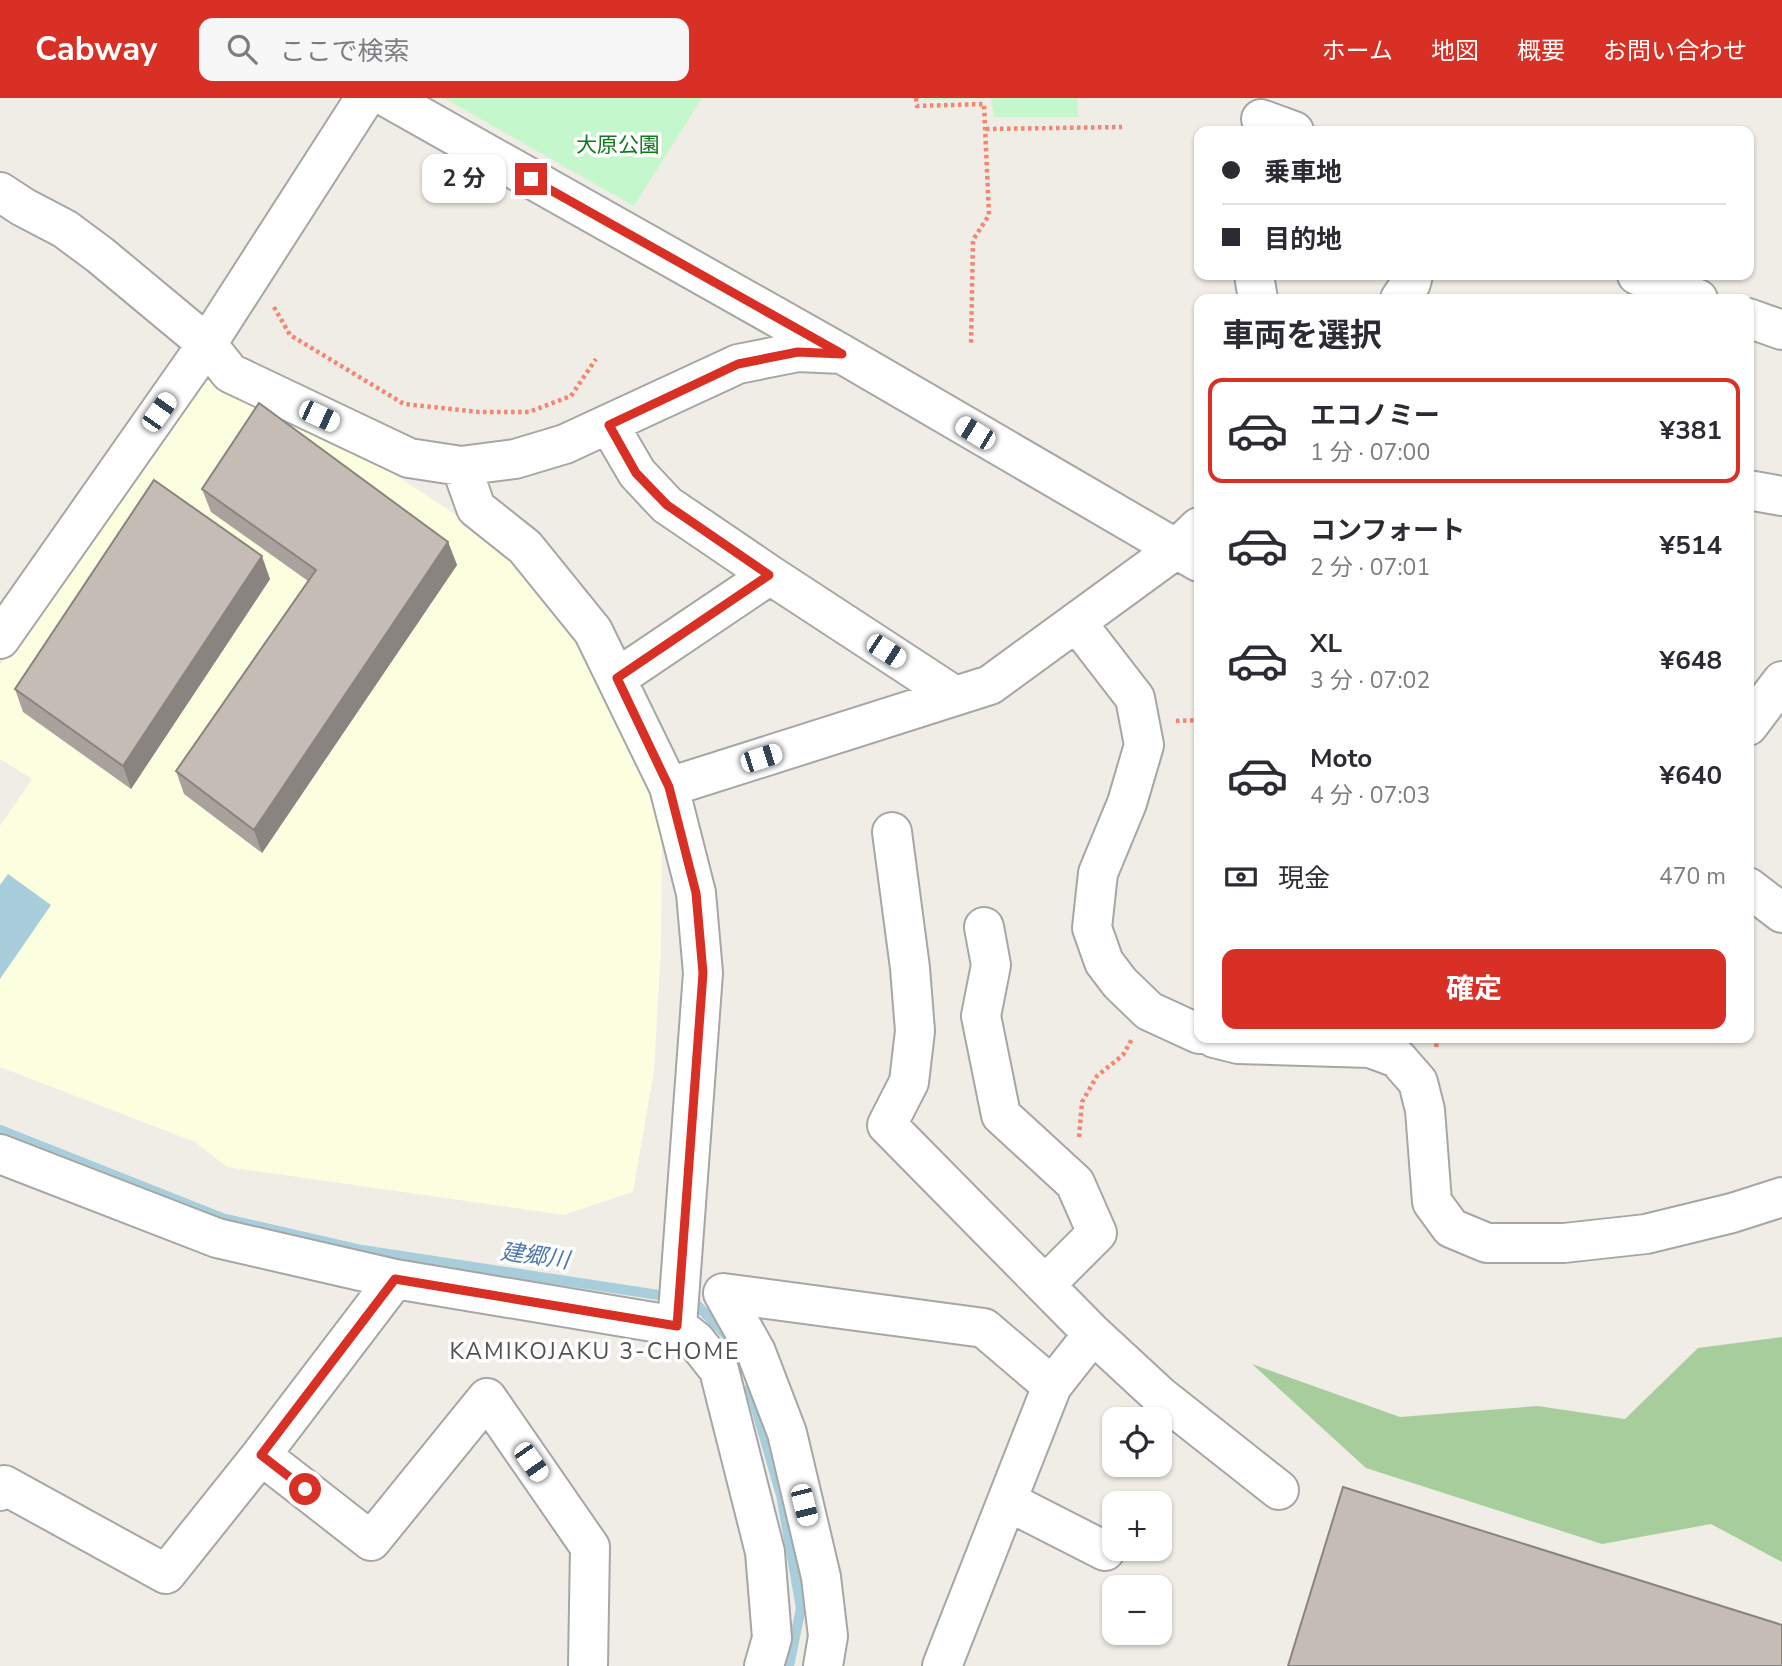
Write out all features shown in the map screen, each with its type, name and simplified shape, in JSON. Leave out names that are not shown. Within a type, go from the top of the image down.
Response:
[{"type":"street","points":[[0,639],[207,344],[365,98]]},
{"type":"street","points":[[388,98],[842,354],[1191,546],[990,685],[669,787]]},
{"type":"street","points":[[0,192],[65,229],[100,255],[207,344],[230,373],[409,458],[461,466],[515,459],[565,444],[738,364],[798,352],[842,354]]},
{"type":"street","points":[[1650,280],[1685,294]]},
{"type":"street","points":[[1754,320],[1782,330]]},
{"type":"street","points":[[609,425],[636,473],[667,505],[955,696]]},
{"type":"street","points":[[461,466],[476,508],[525,547],[593,631],[669,787],[696,893],[703,973],[677,1324]]},
{"type":"street","points":[[1754,491],[1782,496]]},
{"type":"street","points":[[617,678],[769,575]]},
{"type":"street","points":[[1077,623],[1135,698],[1144,745],[1127,803],[1098,873],[1092,928],[1104,961],[1120,984],[1149,1011],[1194,1032]]},
{"type":"street","points":[[1754,718],[1782,681]]},
{"type":"street","points":[[892,832],[910,968],[915,1031],[909,1082],[887,1125],[1093,1334],[1160,1396],[1279,1490]]},
{"type":"street","points":[[1754,892],[1782,913]]},
{"type":"street","points":[[984,927],[991,965],[981,1016],[1002,1115],[1075,1183],[1097,1233],[1045,1284]]},
{"type":"street","points":[[1234,1043],[1370,1048],[1396,1058],[1418,1082],[1424,1110],[1432,1202],[1451,1228],[1487,1244],[1564,1243],[1646,1234],[1732,1213],[1782,1197]]},
{"type":"street","points":[[0,1154],[217,1238],[395,1279],[677,1324],[720,1369],[789,1657]]},
{"type":"street","points":[[1,1486],[166,1574],[395,1279]]},
{"type":"street","points":[[823,1666],[828,1636],[821,1577],[787,1433],[756,1352],[723,1293],[984,1328],[1052,1386]]},
{"type":"street","points":[[942,1666],[1052,1386],[1093,1334]]},
{"type":"street","points":[[720,1369],[756,1352]]},
{"type":"street","points":[[261,1455],[371,1541],[487,1398],[590,1547],[588,1666]]},
{"type":"street","points":[[1007,1501],[1102,1549]]},
{"type":"path","points":[[916,98],[917,106],[985,104],[989,215],[973,240],[971,344]]},
{"type":"path","points":[[986,129],[1122,127]]},
{"type":"path","points":[[252,271],[290,335],[404,404],[479,412],[529,412],[571,396],[596,359]]},
{"type":"path","points":[[1075,1183],[1082,1102],[1097,1076],[1122,1055],[1149,1011]]},
{"type":"shaded area","points":[[192,371],[371,459],[488,536],[565,623],[595,671],[657,811],[662,845],[661,950],[654,1071],[633,1192],[564,1215],[227,1167],[195,1142],[0,1067],[0,826],[32,779],[0,759],[0,665]]},
{"type":"green space","name":"大原公園","points":[[444,98],[702,98],[634,206]]},
{"type":"green space","points":[[924,98],[991,98],[924,100]]},
{"type":"green space","points":[[991,98],[1077,98],[1078,117],[994,117]]},
{"type":"green space","points":[[1782,1337],[1782,1562],[1711,1524],[1602,1544],[1366,1468],[1252,1364],[1400,1417],[1538,1406],[1625,1419],[1698,1348]]},
{"type":"water","points":[[8,874],[51,905],[0,979],[0,885]]},
{"type":"building","points":[[259,403],[448,542],[254,830],[176,771],[316,570],[202,489]]},
{"type":"building","points":[[154,480],[262,556],[123,766],[15,689]]},
{"type":"building","points":[[1343,1487],[1782,1625],[1782,1666],[1288,1666]]},
{"type":"waterway","name":"建郷川","points":[[0,1130],[222,1218],[362,1250],[672,1297]]},
{"type":"waterway","name":"建郷川","points":[[686,1302],[697,1305],[730,1339]]},
{"type":"waterway","name":"建郷川","points":[[750,1388],[781,1495],[801,1608],[789,1666]]},
{"type":"district","name":"KAMIKOJAKU 3-CHOME","points":[[595,1351]]},
{"type":"route","points":[[305,1489],[261,1455],[395,1279],[677,1326],[703,973],[701,947],[696,893],[669,787],[617,678],[769,575],[667,505],[636,473],[609,425],[738,364],[798,352],[842,354],[531,179]]}]
